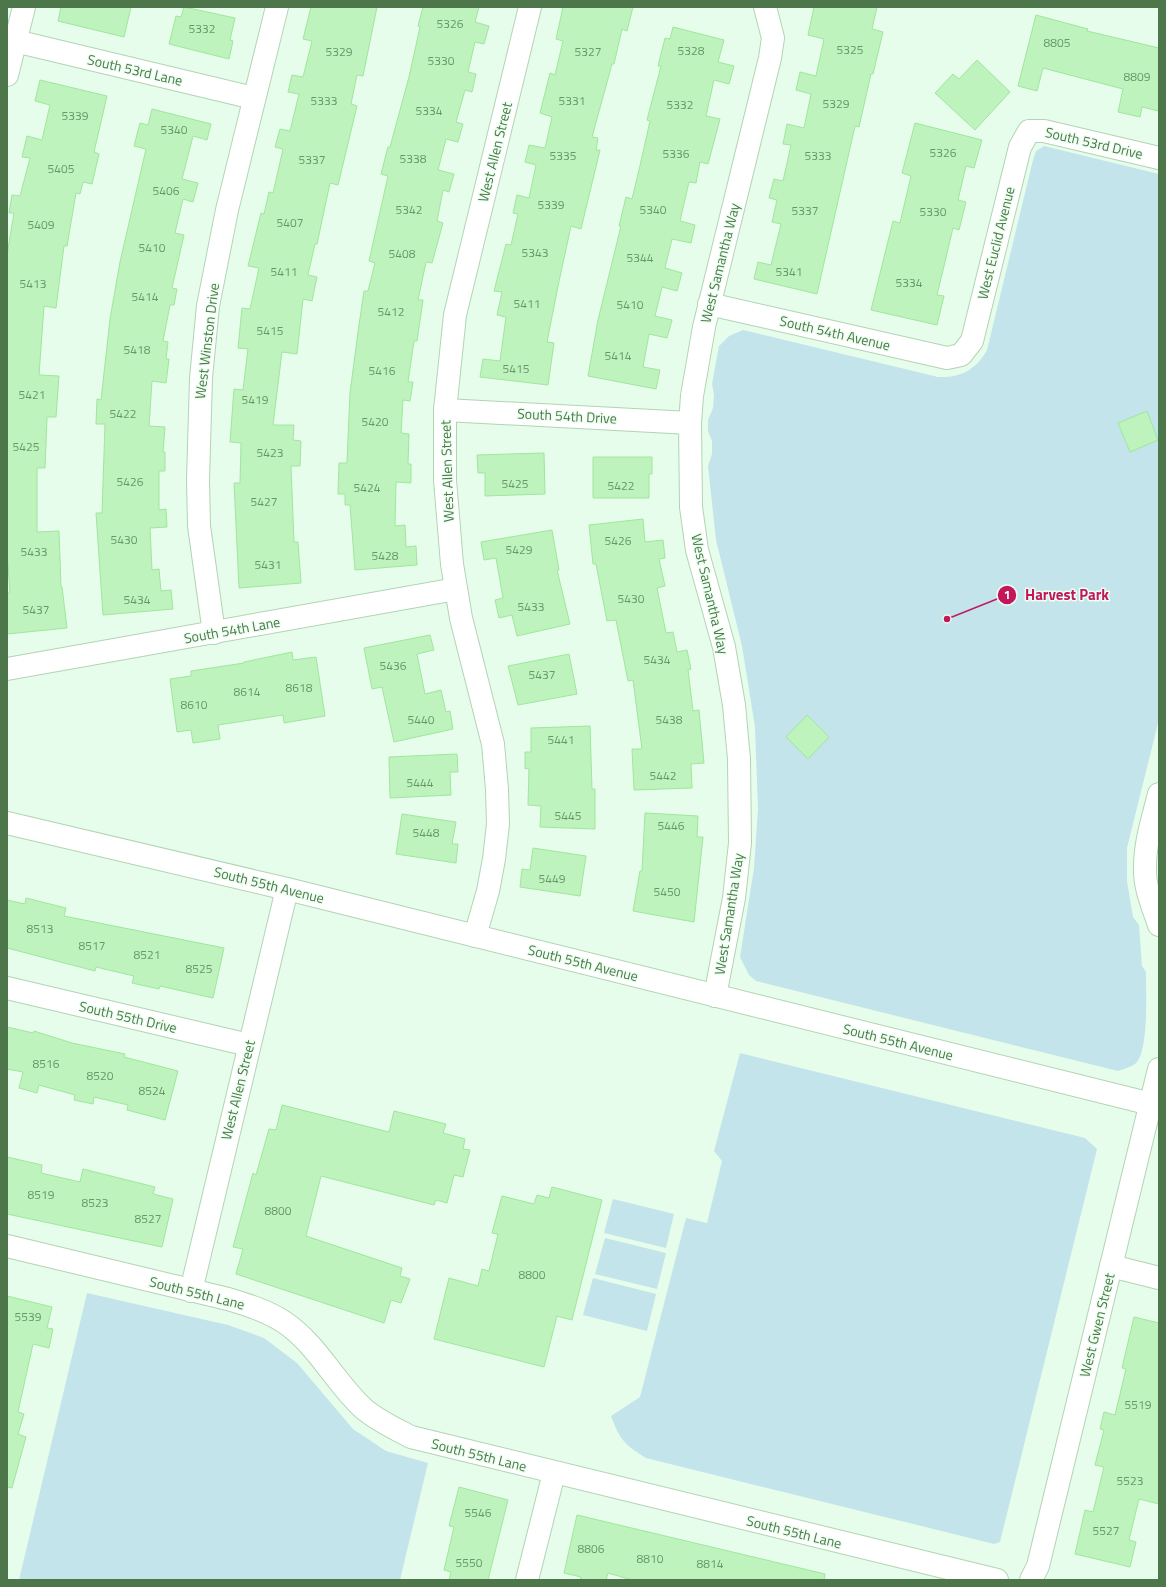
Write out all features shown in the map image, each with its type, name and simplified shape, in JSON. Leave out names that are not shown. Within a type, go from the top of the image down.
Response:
[{"type":"street","points":[[7,75],[24,7]]},
{"type":"street","name":"West Winston Drive","points":[[214,633],[199,526],[198,425],[208,306],[227,210],[277,7]]},
{"type":"street","name":"West Allen Street","points":[[475,936],[488,891],[494,859],[498,824],[497,789],[493,744],[461,618],[456,589],[447,517],[445,410],[455,315],[530,7]]},
{"type":"street","name":"West Samantha Way","points":[[715,996],[734,898],[740,843],[739,759],[734,705],[724,647],[697,550],[691,506],[690,423],[697,362],[770,58],[773,38],[765,7]]},
{"type":"street","name":"South 53rd Lane","points":[[15,41],[254,98]]},
{"type":"street","name":"South 53rd Drive","points":[[1029,131],[1044,131],[1159,158]]},
{"type":"street","name":"West Euclid Avenue","points":[[961,355],[972,341],[1020,147],[1029,131]]},
{"type":"street","name":"South 54th Avenue","points":[[710,304],[947,358],[961,355]]},
{"type":"street","name":"South 54th Drive","points":[[445,410],[690,423]]},
{"type":"street","name":"South 54th Lane","points":[[7,669],[456,589]]},
{"type":"street","points":[[1159,794],[1147,845],[1144,868],[1148,892],[1159,925]]},
{"type":"street","name":"South 55th Avenue","points":[[7,823],[287,889],[1155,1105]]},
{"type":"street","name":"West Allen Street","points":[[190,1291],[287,889]]},
{"type":"street","name":"South 55th Drive","points":[[7,988],[249,1045]]},
{"type":"street","name":"West Gwen Street","points":[[1031,1580],[1038,1566],[1111,1266],[1155,1105],[1159,1069]]},
{"type":"street","name":"South 55th Lane","points":[[7,1246],[259,1309],[285,1323],[311,1346],[365,1410],[387,1425],[411,1437],[997,1580]]},
{"type":"street","points":[[1111,1266],[1159,1278]]},
{"type":"street","points":[[527,1580],[554,1473]]},
{"type":"shaded area","points":[[1044,146],[1159,174],[1159,719],[1127,848],[1127,881],[1133,917],[1139,925],[1142,966],[1146,972],[1146,1021],[1143,1048],[1139,1058],[1135,1064],[1118,1071],[756,981],[749,975],[740,957],[754,868],[758,809],[755,727],[742,646],[716,540],[708,466],[712,454],[712,441],[708,431],[708,420],[713,408],[714,395],[712,384],[719,346],[729,336],[743,330],[938,377],[953,376],[972,368],[983,357],[987,350],[1033,160],[1036,151]]},
{"type":"shaded area","points":[[740,1053],[1085,1138],[1097,1149],[1000,1542],[994,1544],[646,1458],[628,1445],[617,1431],[611,1416],[640,1397],[686,1218],[707,1223],[722,1161],[714,1151]]},
{"type":"shaded area","points":[[613,1199],[674,1214],[666,1248],[604,1233]]},
{"type":"shaded area","points":[[605,1238],[666,1253],[657,1289],[595,1274]]},
{"type":"shaded area","points":[[593,1278],[656,1294],[647,1331],[583,1315]]},
{"type":"shaded area","points":[[87,1293],[228,1325],[264,1338],[297,1363],[353,1429],[386,1451],[428,1463],[400,1580],[19,1580]]},
{"type":"building","points":[[61,7],[131,7],[124,37],[58,21]]},
{"type":"building","points":[[184,7],[235,18],[230,40],[233,41],[229,59],[169,44],[176,16],[181,17]]},
{"type":"building","points":[[311,7],[377,7],[363,76],[357,75],[351,104],[357,106],[338,185],[330,183],[317,244],[315,244],[308,275],[317,277],[312,301],[303,299],[297,354],[282,352],[273,425],[294,425],[293,440],[301,441],[300,466],[291,466],[294,542],[298,542],[301,583],[239,588],[234,483],[240,483],[241,443],[230,442],[234,389],[243,390],[248,349],[238,348],[242,308],[250,309],[259,268],[248,266],[261,213],[264,214],[269,192],[273,193],[283,149],[275,147],[280,129],[290,131],[299,94],[288,92],[292,75],[303,77],[312,41],[303,39]]},
{"type":"building","points":[[423,7],[479,7],[475,22],[489,26],[484,44],[475,42],[468,72],[476,74],[472,92],[465,90],[456,122],[463,124],[458,142],[446,139],[438,170],[454,174],[449,192],[443,190],[437,221],[443,223],[432,263],[426,262],[418,300],[423,300],[417,341],[414,341],[408,382],[413,382],[410,401],[403,400],[401,433],[409,434],[408,464],[411,464],[411,483],[396,482],[395,526],[405,525],[406,547],[416,546],[417,565],[355,570],[350,505],[345,505],[345,494],[338,494],[339,463],[347,463],[350,393],[358,332],[364,291],[368,291],[375,263],[369,261],[388,176],[381,174],[409,77]]},
{"type":"building","points":[[563,7],[633,7],[627,31],[622,29],[614,64],[612,64],[592,137],[598,138],[596,150],[600,150],[581,229],[571,226],[547,342],[554,343],[548,385],[480,377],[483,359],[500,361],[506,317],[497,315],[502,292],[494,291],[506,244],[511,245],[518,214],[513,213],[517,195],[529,198],[536,165],[525,162],[529,145],[545,148],[552,117],[540,113],[550,73],[555,75],[563,41],[556,39]]},
{"type":"building","points":[[814,7],[877,7],[872,29],[883,32],[873,74],[871,74],[859,127],[855,126],[817,294],[754,279],[758,262],[771,265],[781,224],[772,222],[777,200],[769,198],[774,179],[783,181],[791,145],[783,144],[787,124],[804,128],[811,94],[796,90],[800,72],[816,76],[824,39],[808,35]]},
{"type":"building","points":[[1036,15],[1088,29],[1087,31],[1159,48],[1159,111],[1142,107],[1140,117],[1118,112],[1123,89],[1043,68],[1037,91],[1018,86]]},
{"type":"building","points":[[673,27],[724,40],[718,62],[734,66],[729,84],[714,80],[706,116],[720,119],[708,164],[700,162],[696,183],[689,182],[680,221],[695,225],[691,243],[672,239],[665,268],[682,273],[677,291],[662,287],[655,316],[672,320],[667,338],[649,334],[643,367],[660,370],[656,389],[588,376],[598,320],[621,226],[619,226],[626,197],[632,199],[650,121],[647,120],[661,66],[658,66],[665,38],[670,39]]},
{"type":"building","points":[[977,60],[1010,92],[975,130],[935,93],[953,74],[959,79]]},
{"type":"building","points":[[40,80],[107,96],[94,152],[99,154],[92,184],[83,182],[80,194],[76,193],[67,246],[64,246],[56,308],[44,306],[39,375],[59,376],[56,417],[47,417],[45,468],[37,468],[37,532],[59,531],[61,587],[67,628],[7,634],[7,593],[10,593],[7,552],[7,255],[14,213],[9,213],[12,195],[20,196],[30,158],[22,157],[27,136],[42,140],[50,105],[35,101]]},
{"type":"building","points":[[152,109],[211,124],[207,140],[193,136],[182,179],[198,183],[193,202],[183,199],[175,233],[184,235],[172,288],[177,289],[174,305],[170,305],[163,341],[168,342],[166,359],[169,359],[166,383],[152,381],[149,426],[165,427],[163,452],[165,452],[165,471],[159,471],[159,510],[166,509],[167,527],[150,528],[152,570],[159,569],[161,591],[171,590],[173,609],[103,615],[96,513],[102,513],[105,424],[96,424],[97,399],[101,400],[110,319],[120,262],[146,149],[134,146],[140,123],[148,125]]},
{"type":"building","points":[[915,123],[982,140],[974,168],[966,166],[958,200],[966,202],[959,230],[953,228],[937,295],[944,296],[937,325],[871,310],[893,221],[900,223],[911,176],[902,173]]},
{"type":"building","points":[[1147,411],[1158,440],[1130,452],[1118,423]]},
{"type":"building","points":[[544,453],[545,494],[485,496],[485,473],[478,473],[477,455]]},
{"type":"building","points":[[593,457],[652,457],[652,474],[649,474],[649,498],[593,498]]},
{"type":"building","points":[[643,519],[645,542],[663,540],[665,558],[659,559],[665,586],[657,588],[666,633],[673,632],[677,652],[687,650],[691,669],[688,670],[693,711],[699,710],[704,763],[691,764],[692,788],[634,790],[632,749],[642,749],[633,680],[628,681],[616,620],[607,621],[596,564],[593,564],[589,525]]},
{"type":"building","points":[[552,530],[559,570],[557,570],[570,624],[517,636],[512,615],[499,618],[495,600],[503,598],[496,558],[484,560],[481,542]]},
{"type":"building","points":[[430,635],[434,650],[417,654],[425,694],[441,690],[446,712],[450,711],[453,729],[394,742],[382,687],[372,689],[364,648]]},
{"type":"building","points":[[292,652],[293,660],[316,657],[325,716],[284,723],[283,715],[218,725],[220,739],[193,743],[191,730],[177,732],[170,679],[191,676],[191,671],[244,663]]},
{"type":"building","points":[[569,654],[577,694],[518,705],[508,666]]},
{"type":"building","points":[[807,715],[829,737],[808,759],[786,737]]},
{"type":"building","points":[[590,726],[592,789],[595,789],[595,829],[540,827],[541,806],[528,805],[529,768],[525,769],[525,752],[531,752],[531,728]]},
{"type":"building","points":[[457,754],[458,772],[450,772],[451,795],[390,798],[389,757]]},
{"type":"building","points":[[645,813],[698,816],[697,837],[703,837],[694,922],[633,911],[640,871],[642,871]]},
{"type":"building","points":[[402,814],[456,822],[452,844],[458,844],[456,863],[396,854]]},
{"type":"building","points":[[533,848],[586,856],[580,896],[520,887],[522,869],[530,870]]},
{"type":"building","points":[[26,898],[66,908],[64,916],[224,948],[213,998],[160,986],[159,989],[132,983],[134,976],[96,967],[95,971],[7,948],[7,900],[25,904]]},
{"type":"building","points":[[7,1027],[33,1033],[34,1031],[72,1043],[125,1054],[124,1057],[178,1071],[165,1120],[127,1110],[128,1105],[94,1097],[93,1104],[74,1100],[75,1095],[39,1085],[37,1093],[19,1088],[23,1072],[7,1069]]},
{"type":"building","points":[[282,1105],[389,1132],[394,1111],[446,1124],[443,1133],[465,1139],[463,1149],[470,1150],[463,1177],[454,1175],[447,1203],[436,1200],[434,1205],[321,1176],[306,1236],[402,1268],[400,1276],[410,1279],[401,1303],[391,1300],[384,1323],[236,1274],[243,1249],[233,1247],[253,1173],[256,1175],[269,1129],[276,1130]]},
{"type":"building","points":[[7,1157],[42,1165],[41,1173],[80,1182],[83,1169],[155,1187],[153,1194],[173,1199],[162,1247],[7,1214]]},
{"type":"building","points":[[552,1187],[602,1200],[572,1320],[557,1316],[544,1367],[434,1339],[449,1278],[478,1286],[482,1269],[489,1271],[498,1234],[492,1233],[502,1196],[534,1204],[537,1195],[549,1198]]},
{"type":"building","points":[[7,1296],[52,1307],[47,1328],[53,1329],[49,1348],[33,1344],[18,1412],[24,1414],[18,1434],[26,1437],[12,1488],[7,1487]]},
{"type":"building","points":[[1134,1317],[1159,1323],[1159,1504],[1139,1499],[1129,1540],[1136,1542],[1130,1567],[1075,1554],[1085,1510],[1093,1512],[1104,1467],[1095,1465],[1104,1430],[1100,1429],[1104,1412],[1115,1415],[1126,1369],[1122,1368]]},
{"type":"building","points":[[459,1487],[508,1500],[488,1580],[449,1580],[451,1572],[444,1570],[454,1527],[449,1526]]},
{"type":"building","points":[[577,1515],[825,1574],[824,1580],[632,1580],[608,1573],[606,1580],[580,1580],[581,1577],[564,1573]]},
{"type":"place","name":"Harvest Park","points":[[947,619]]}]
